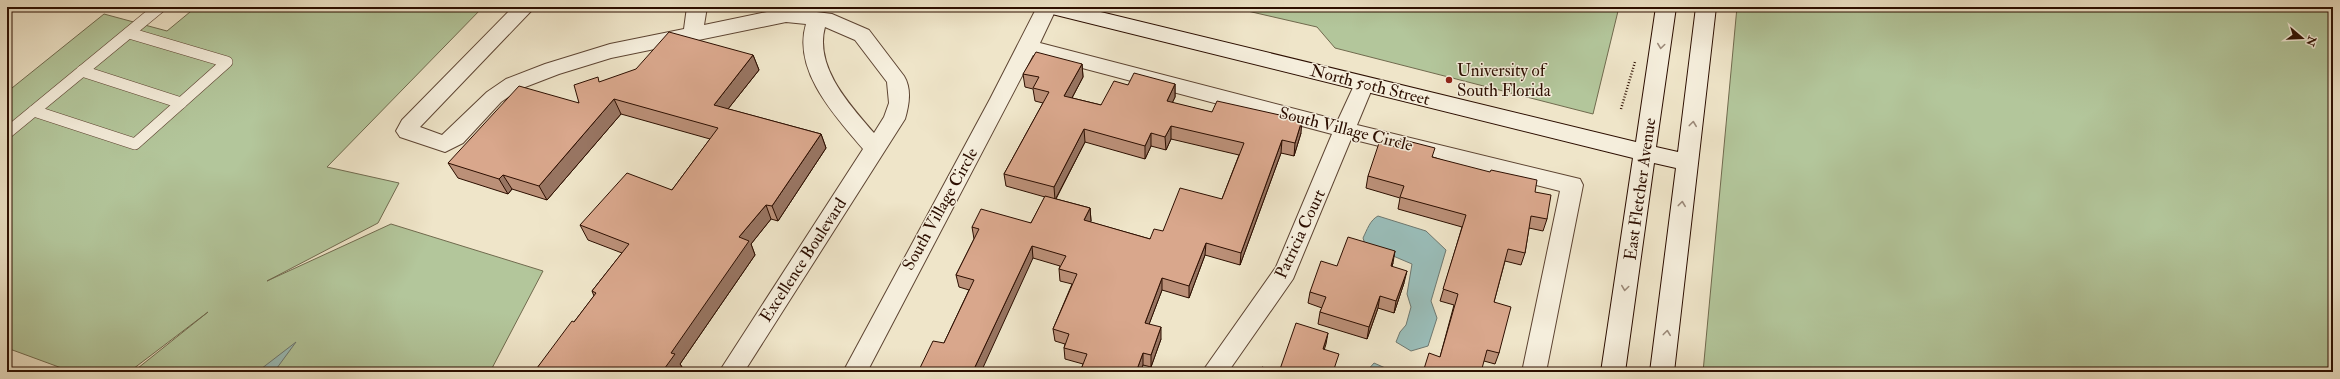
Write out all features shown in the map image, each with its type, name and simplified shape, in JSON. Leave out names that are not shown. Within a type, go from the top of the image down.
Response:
[{"type":"street","name":"Excellence Boulevard","points":[[525,7],[409,126],[407,131],[445,144],[455,138],[494,97],[513,84],[552,69],[610,51],[786,15],[832,21],[862,35],[897,81],[899,103],[894,119],[731,372]]},
{"type":"street","points":[[693,35],[698,7]]},
{"type":"street","name":"South Village Circle","points":[[855,372],[904,276],[1029,47],[1047,7]]},
{"type":"street","name":"North 50th Street","points":[[1052,7],[1688,163]]},
{"type":"street","name":"East Fletcher Avenue","points":[[1613,372],[1666,7]]},
{"type":"street","points":[[1662,372],[1706,7]]},
{"type":"street","points":[[818,19],[812,42],[818,68],[836,103],[875,148]]},
{"type":"street","name":"South Village Circle","points":[[1029,47],[1346,130],[1572,185],[1534,372]]},
{"type":"street","name":"Patricia Court","points":[[1214,372],[1285,272],[1346,130],[1364,84]]},
{"type":"lane","points":[[7,133],[160,7]]},
{"type":"lane","points":[[34,111],[134,144],[227,62],[129,33]]},
{"type":"lane","points":[[82,71],[181,103]]},
{"type":"green space","points":[[196,7],[483,7],[327,167],[399,183],[378,223],[267,281],[391,224],[543,271],[490,372],[133,372],[208,312],[129,372],[65,372],[67,370],[7,348],[7,92],[104,14],[167,31]]},
{"type":"green space","points":[[1230,7],[1619,7],[1593,114],[1335,48],[1317,27]]},
{"type":"green space","points":[[1737,7],[2333,7],[2333,372],[1703,372]]},
{"type":"water","points":[[1378,216],[1426,231],[1446,250],[1431,301],[1437,318],[1428,346],[1411,351],[1396,342],[1400,332],[1406,325],[1411,307],[1407,294],[1412,264],[1365,244],[1363,238],[1367,229]]},
{"type":"water","points":[[296,342],[274,372],[257,372]]},
{"type":"water","points":[[1374,363],[1392,371],[1396,368],[1411,372],[1366,372]]},
{"type":"building","points":[[669,32],[753,55],[714,105],[821,134],[772,206],[766,205],[739,237],[749,241],[671,353],[675,354],[662,372],[534,372],[572,321],[574,322],[596,293],[592,291],[629,244],[580,225],[627,173],[672,190],[718,128],[614,99],[539,186],[503,175],[499,179],[448,163],[519,86],[579,103],[574,85],[598,77],[599,82],[636,69]]},
{"type":"building","points":[[1036,52],[1082,64],[1064,96],[1101,105],[1114,81],[1128,85],[1134,73],[1175,84],[1167,101],[1212,112],[1217,101],[1302,120],[1295,143],[1282,140],[1241,253],[1206,243],[1189,286],[1162,278],[1145,323],[1161,327],[1151,355],[1143,353],[1136,372],[1080,372],[1087,354],[1064,348],[1069,334],[1053,329],[1077,274],[1059,269],[1066,256],[1032,246],[974,369],[979,372],[918,372],[933,341],[944,343],[974,280],[956,275],[979,229],[972,227],[981,209],[1031,223],[1045,196],[1090,208],[1084,220],[1150,239],[1154,229],[1163,231],[1180,188],[1222,199],[1244,143],[1171,126],[1165,137],[1151,133],[1145,146],[1084,129],[1054,187],[1004,174],[1049,92],[1033,88],[1039,77],[1023,74]]},
{"type":"building","points":[[1400,139],[1435,148],[1432,157],[1490,172],[1491,170],[1537,180],[1535,192],[1551,195],[1547,219],[1531,216],[1525,253],[1508,249],[1494,302],[1511,307],[1499,353],[1487,350],[1481,372],[1423,372],[1429,353],[1440,357],[1458,294],[1443,289],[1466,215],[1400,197],[1404,186],[1368,176],[1379,143],[1397,147]]},
{"type":"building","points":[[1348,237],[1395,251],[1391,266],[1407,271],[1396,301],[1380,296],[1369,327],[1320,312],[1326,297],[1310,292],[1321,261],[1337,266]]},
{"type":"building","points":[[1296,323],[1328,333],[1323,349],[1339,354],[1333,372],[1279,372]]},
{"type":"building","points":[[1262,367],[1278,372],[1261,372]]},
{"type":"place","name":"University of South Florida","points":[[1449,80]]}]
